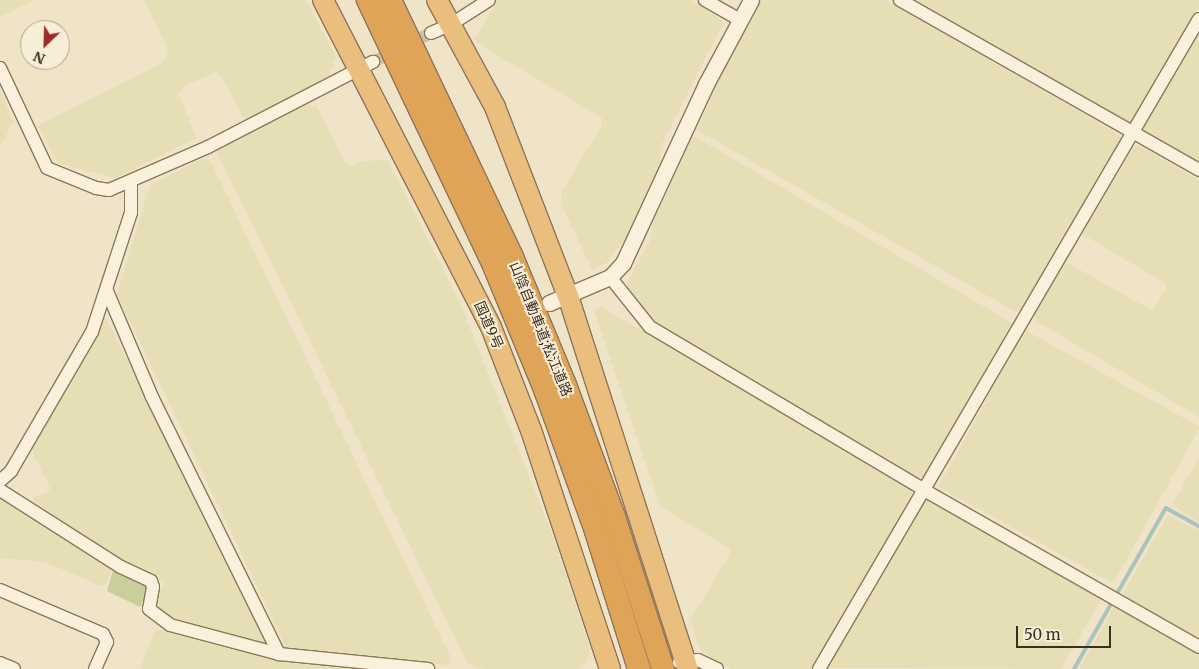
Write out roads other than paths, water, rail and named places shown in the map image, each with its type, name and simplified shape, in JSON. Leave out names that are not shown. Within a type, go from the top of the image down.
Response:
[{"type":"highway","name":"国道9号","points":[[324,0],[365,66],[498,324],[610,669]]},
{"type":"highway","name":"山陰自動車道;松江道路","points":[[368,0],[495,268],[546,392],[594,524],[639,669]]},
{"type":"highway","name":"山陰自動車道;松江道路","points":[[390,0],[512,257],[565,385],[614,517],[678,665]]},
{"type":"highway","points":[[436,0],[495,107],[568,296],[678,665]]},
{"type":"street","points":[[431,33],[450,25],[488,0]]},
{"type":"street","points":[[705,0],[740,20]]},
{"type":"street","points":[[549,303],[610,277],[632,249],[706,84],[751,0]]},
{"type":"street","points":[[900,0],[1199,170]]},
{"type":"street","points":[[819,669],[1199,19]]},
{"type":"street","points":[[0,68],[48,168],[96,188],[109,190],[131,183],[365,66]]},
{"type":"street","points":[[0,481],[11,471],[92,332],[131,213],[131,183]]},
{"type":"street","points":[[610,277],[650,327],[924,490],[1199,647]]},
{"type":"street","points":[[107,291],[152,397],[279,654]]},
{"type":"street","points":[[0,490],[121,567],[151,581],[154,586],[149,608],[170,625],[279,654],[428,669]]},
{"type":"street","points":[[0,590],[103,634],[107,642],[95,669]]},
{"type":"street","points":[[678,665],[698,660],[717,669]]},
{"type":"street","points":[[0,663],[14,669]]},
{"type":"waterway","points":[[1074,669],[1166,508],[1199,526]]},
{"type":"tunnel","points":[[373,62],[431,33]]}]
